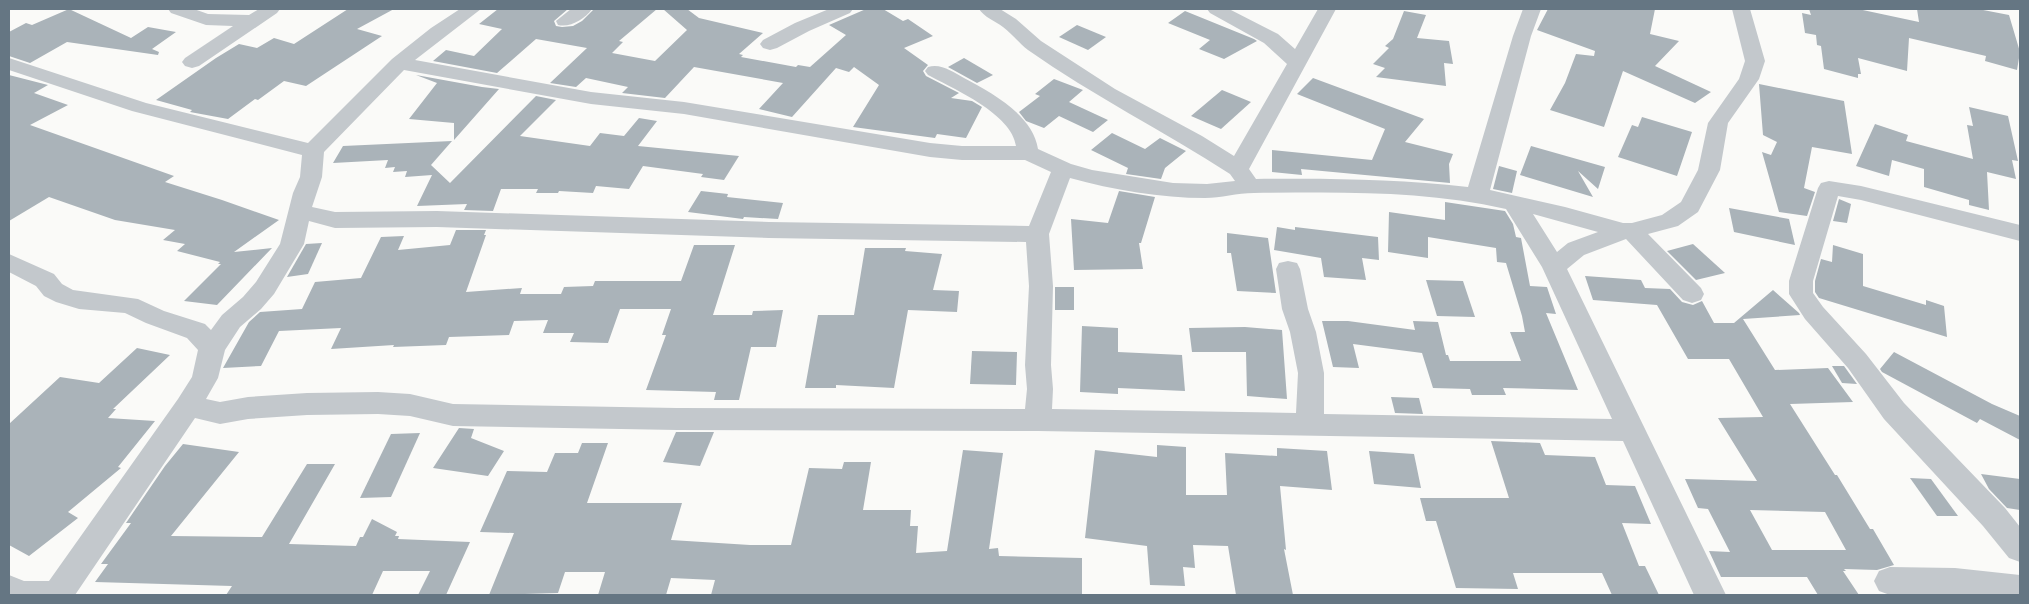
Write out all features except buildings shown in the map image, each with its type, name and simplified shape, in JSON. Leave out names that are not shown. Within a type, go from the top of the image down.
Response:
[{"type":"street","points":[[177,9],[206,19],[251,21]]},
{"type":"street","points":[[192,62],[271,9]]},
{"type":"street","points":[[9,589],[21,595],[58,595],[188,406],[205,378],[212,348],[231,320],[252,303],[279,268],[292,244],[304,193],[311,177],[313,151],[399,63],[438,32],[472,9]]},
{"type":"street","points":[[565,22],[583,9]]},
{"type":"street","points":[[770,44],[802,27],[844,9]]},
{"type":"street","points":[[988,9],[1009,23],[1034,46],[1108,94],[1194,141],[1244,178]]},
{"type":"street","points":[[1216,9],[1279,45],[1289,52],[1297,64]]},
{"type":"street","points":[[1244,178],[1297,64],[1327,9]]},
{"type":"street","points":[[1477,195],[1522,36],[1532,9]]},
{"type":"street","points":[[1554,267],[1576,249],[1627,231],[1670,221],[1690,207],[1709,170],[1718,124],[1749,79],[1755,61],[1741,9]]},
{"type":"street","points":[[399,63],[591,98],[762,120],[870,141],[930,150],[962,153],[1028,153],[1063,169],[1091,177],[1172,190],[1207,191],[1244,178],[1415,188],[1477,195],[1565,214],[1627,231],[1692,294]]},
{"type":"street","points":[[9,64],[140,107],[313,151]]},
{"type":"street","points":[[935,70],[990,101],[1016,125],[1026,139],[1028,153]]},
{"type":"street","points":[[1038,420],[1041,286],[1037,234],[1063,169]]},
{"type":"street","points":[[2020,233],[1861,193],[1829,188],[1801,281],[1801,294],[1814,312],[1857,361],[1894,411],[1994,517],[2020,549]]},
{"type":"street","points":[[1515,204],[1554,267],[1710,595]]},
{"type":"street","points":[[301,212],[335,220],[437,219],[769,230],[1037,234]]},
{"type":"street","points":[[9,262],[45,280],[53,290],[65,296],[79,300],[129,305],[154,317],[196,332],[212,348]]},
{"type":"street","points":[[1288,270],[1295,310],[1303,332],[1311,373],[1310,424]]},
{"type":"street","points":[[188,406],[220,413],[248,408],[308,404],[378,403],[410,405],[453,416],[677,420],[1038,420],[1632,430]]},
{"type":"street","points":[[1890,581],[1938,580],[1974,582],[2020,590]]}]
